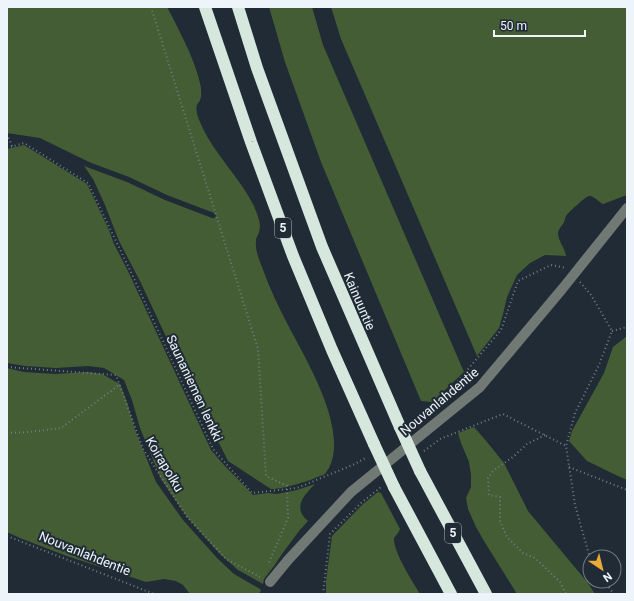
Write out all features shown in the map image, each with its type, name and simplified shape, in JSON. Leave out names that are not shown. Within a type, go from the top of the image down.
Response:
[{"type":"highway","name":"5","points":[[205,7],[250,142],[293,256],[332,350],[394,487],[451,594]]},
{"type":"highway","name":"Kainuuntie","points":[[238,7],[257,68],[322,247],[420,471],[486,594]]},
{"type":"street","name":"Nouvanlahdentie","points":[[265,580],[288,560],[351,492],[480,387],[573,276],[627,208]]},
{"type":"path","points":[[151,7],[258,348],[266,476],[287,486],[288,489],[288,518],[268,565]]},
{"type":"path","points":[[7,134],[12,146]]},
{"type":"path","name":"Saunaniemen lenkki","points":[[7,148],[24,143],[88,183],[213,449],[252,493],[297,488],[355,464],[368,456]]},
{"type":"path","points":[[433,410],[438,406],[501,330],[518,281],[551,264],[565,268],[591,295],[612,331]]},
{"type":"path","points":[[612,331],[627,327]]},
{"type":"path","points":[[588,549],[575,504],[566,446],[576,412],[599,365],[612,331]]},
{"type":"path","name":"Koirapolku","points":[[7,367],[116,375],[143,449],[187,517],[226,559],[265,580]]},
{"type":"path","points":[[7,433],[61,428],[119,385]]},
{"type":"path","points":[[545,436],[527,444],[513,457],[494,470],[488,478],[489,495],[500,497],[500,521],[507,537],[524,553],[535,558],[560,582],[566,594]]},
{"type":"path","points":[[569,467],[627,490]]},
{"type":"path","name":"Nouvanlahdentie","points":[[7,536],[154,594]]},
{"type":"green space","points":[[7,7],[167,7],[187,47],[199,78],[201,96],[196,109],[200,122],[212,144],[248,195],[254,206],[260,226],[256,238],[256,244],[260,261],[277,304],[315,378],[324,399],[331,420],[334,440],[332,458],[325,474],[291,486],[271,489],[228,461],[119,241],[93,179],[84,166],[127,182],[165,200],[212,218],[215,218],[216,215],[167,195],[129,177],[89,162],[40,138],[7,133]]},
{"type":"green space","points":[[269,7],[312,7],[323,45],[464,372],[432,402],[421,401],[321,162],[285,62]]},
{"type":"green space","points":[[331,7],[627,7],[627,195],[603,204],[589,196],[567,214],[558,233],[566,256],[545,255],[530,263],[517,275],[507,297],[499,328],[477,356],[341,39]]},
{"type":"green space","points":[[24,145],[87,184],[211,450],[253,495],[268,493],[277,494],[297,490],[315,484],[304,497],[300,506],[303,516],[308,521],[264,579],[263,584],[238,570],[220,554],[187,517],[161,479],[140,428],[132,400],[124,380],[104,368],[88,366],[56,368],[7,363],[7,149]]},
{"type":"green space","points":[[627,336],[627,480],[587,461],[569,441],[572,431],[604,373],[613,347]]},
{"type":"green space","points":[[7,368],[24,372],[55,374],[88,372],[102,374],[120,384],[135,430],[156,482],[183,520],[217,558],[234,574],[261,591],[258,594],[190,594],[183,585],[176,581],[164,579],[146,582],[64,555],[7,532]]},
{"type":"green space","points":[[474,427],[487,442],[504,463],[528,511],[582,576],[582,589],[592,589],[595,594],[517,594],[484,541],[468,509],[466,498],[471,487],[471,475],[469,462],[458,433]]},
{"type":"green space","points":[[378,492],[381,493],[400,529],[394,538],[397,551],[404,567],[420,594],[326,594],[326,581],[332,536],[362,505]]}]
